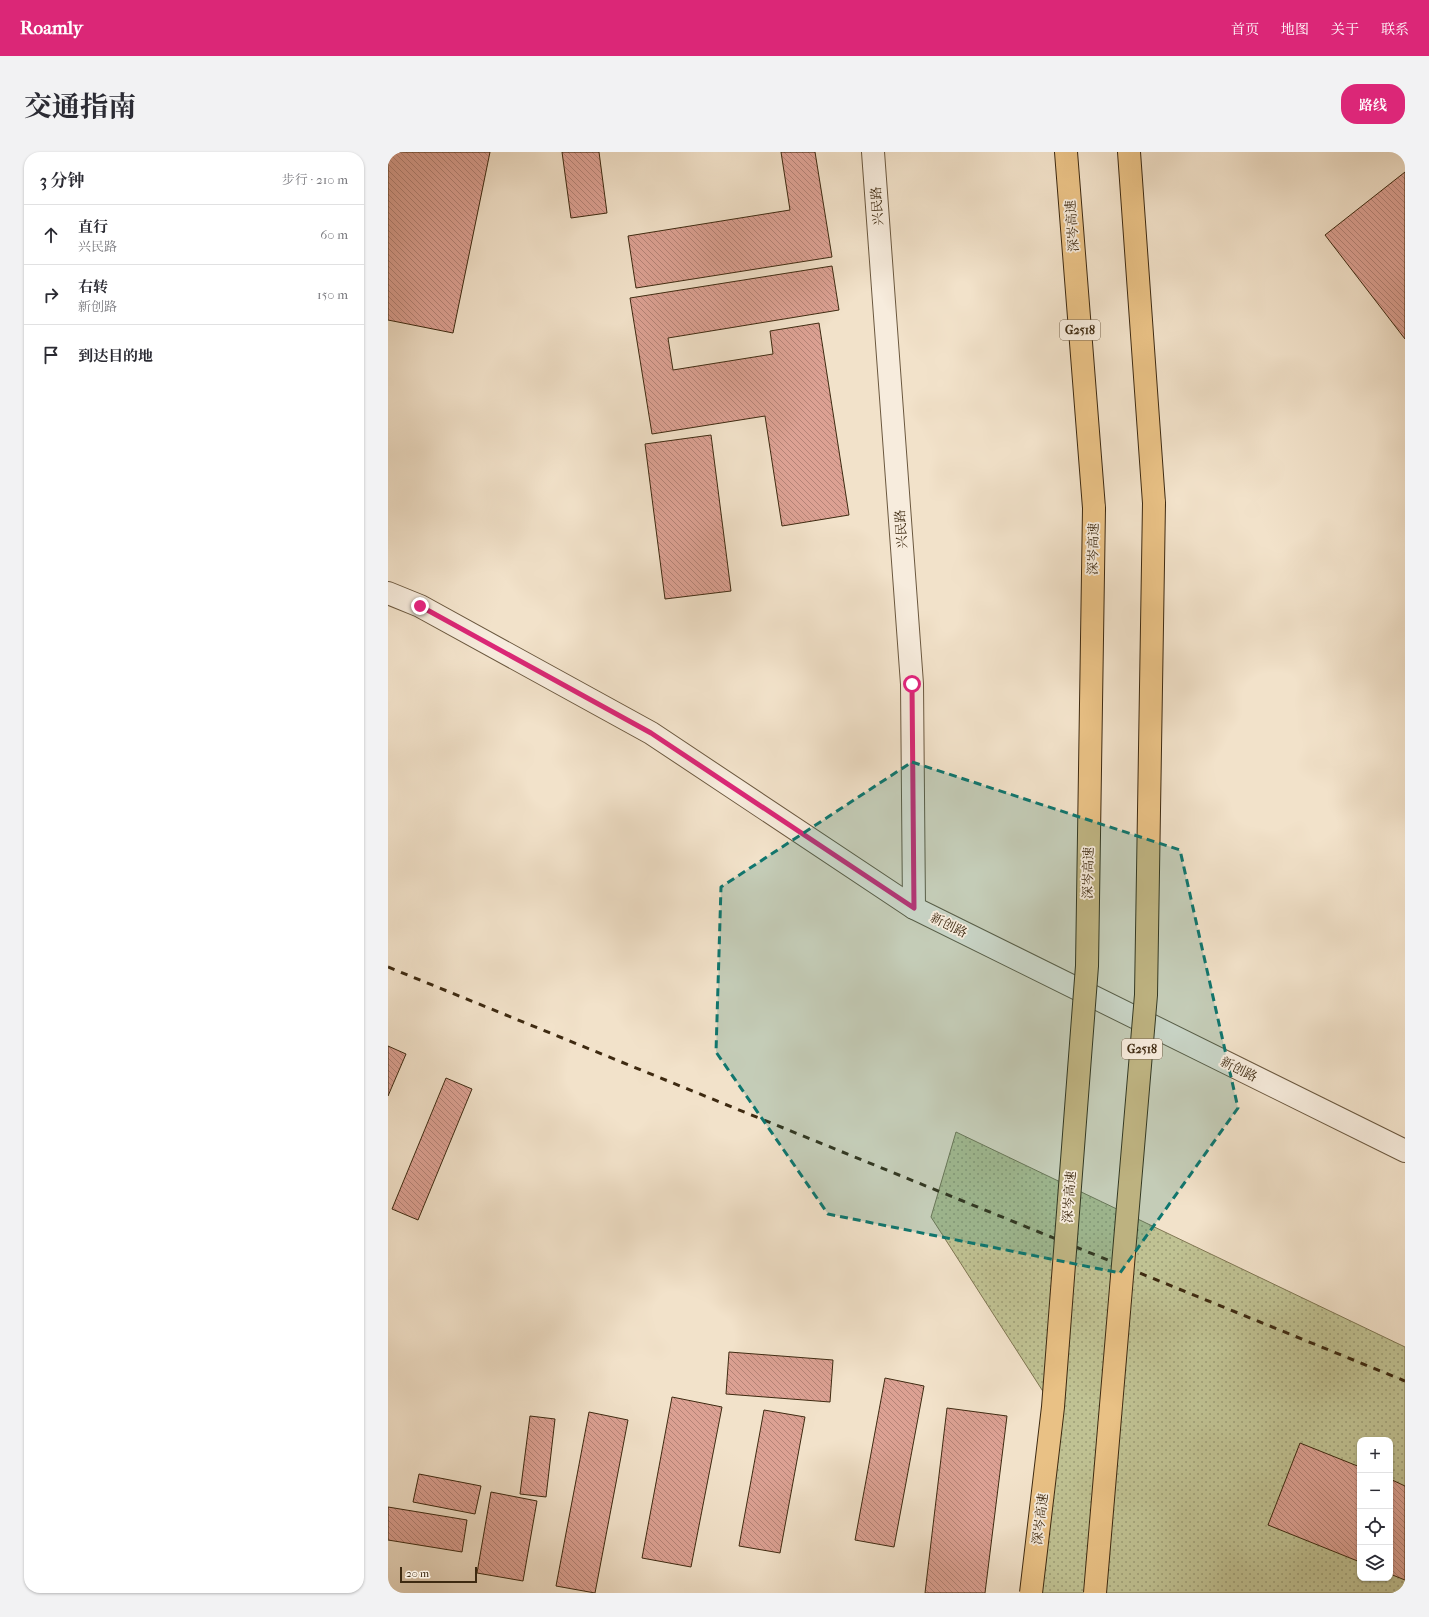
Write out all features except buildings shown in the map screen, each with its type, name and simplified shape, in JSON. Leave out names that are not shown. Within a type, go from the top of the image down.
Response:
[{"type":"highway","name":"深岑高速","points":[[1031,1593],[1053,1407],[1086,966],[1094,508],[1066,152]]},
{"type":"highway","name":"G2518","points":[[1095,1593],[1146,995],[1154,503],[1129,152]]},
{"type":"street","name":"兴民路","points":[[873,152],[912,684],[914,908]]},
{"type":"street","name":"新创路","points":[[388,593],[420,606],[651,733],[914,908],[1405,1151]]},
{"type":"highlighted area","points":[[912,762],[1180,850],[1238,1108],[1120,1273],[828,1214],[716,1052],[721,887]]},
{"type":"green space","points":[[956,1132],[1405,1347],[1405,1593],[1031,1593],[1053,1407],[931,1217]]},
{"type":"railway","points":[[388,967],[1405,1381]]},
{"type":"route","points":[[420,606],[651,733],[914,908],[912,684]]}]
